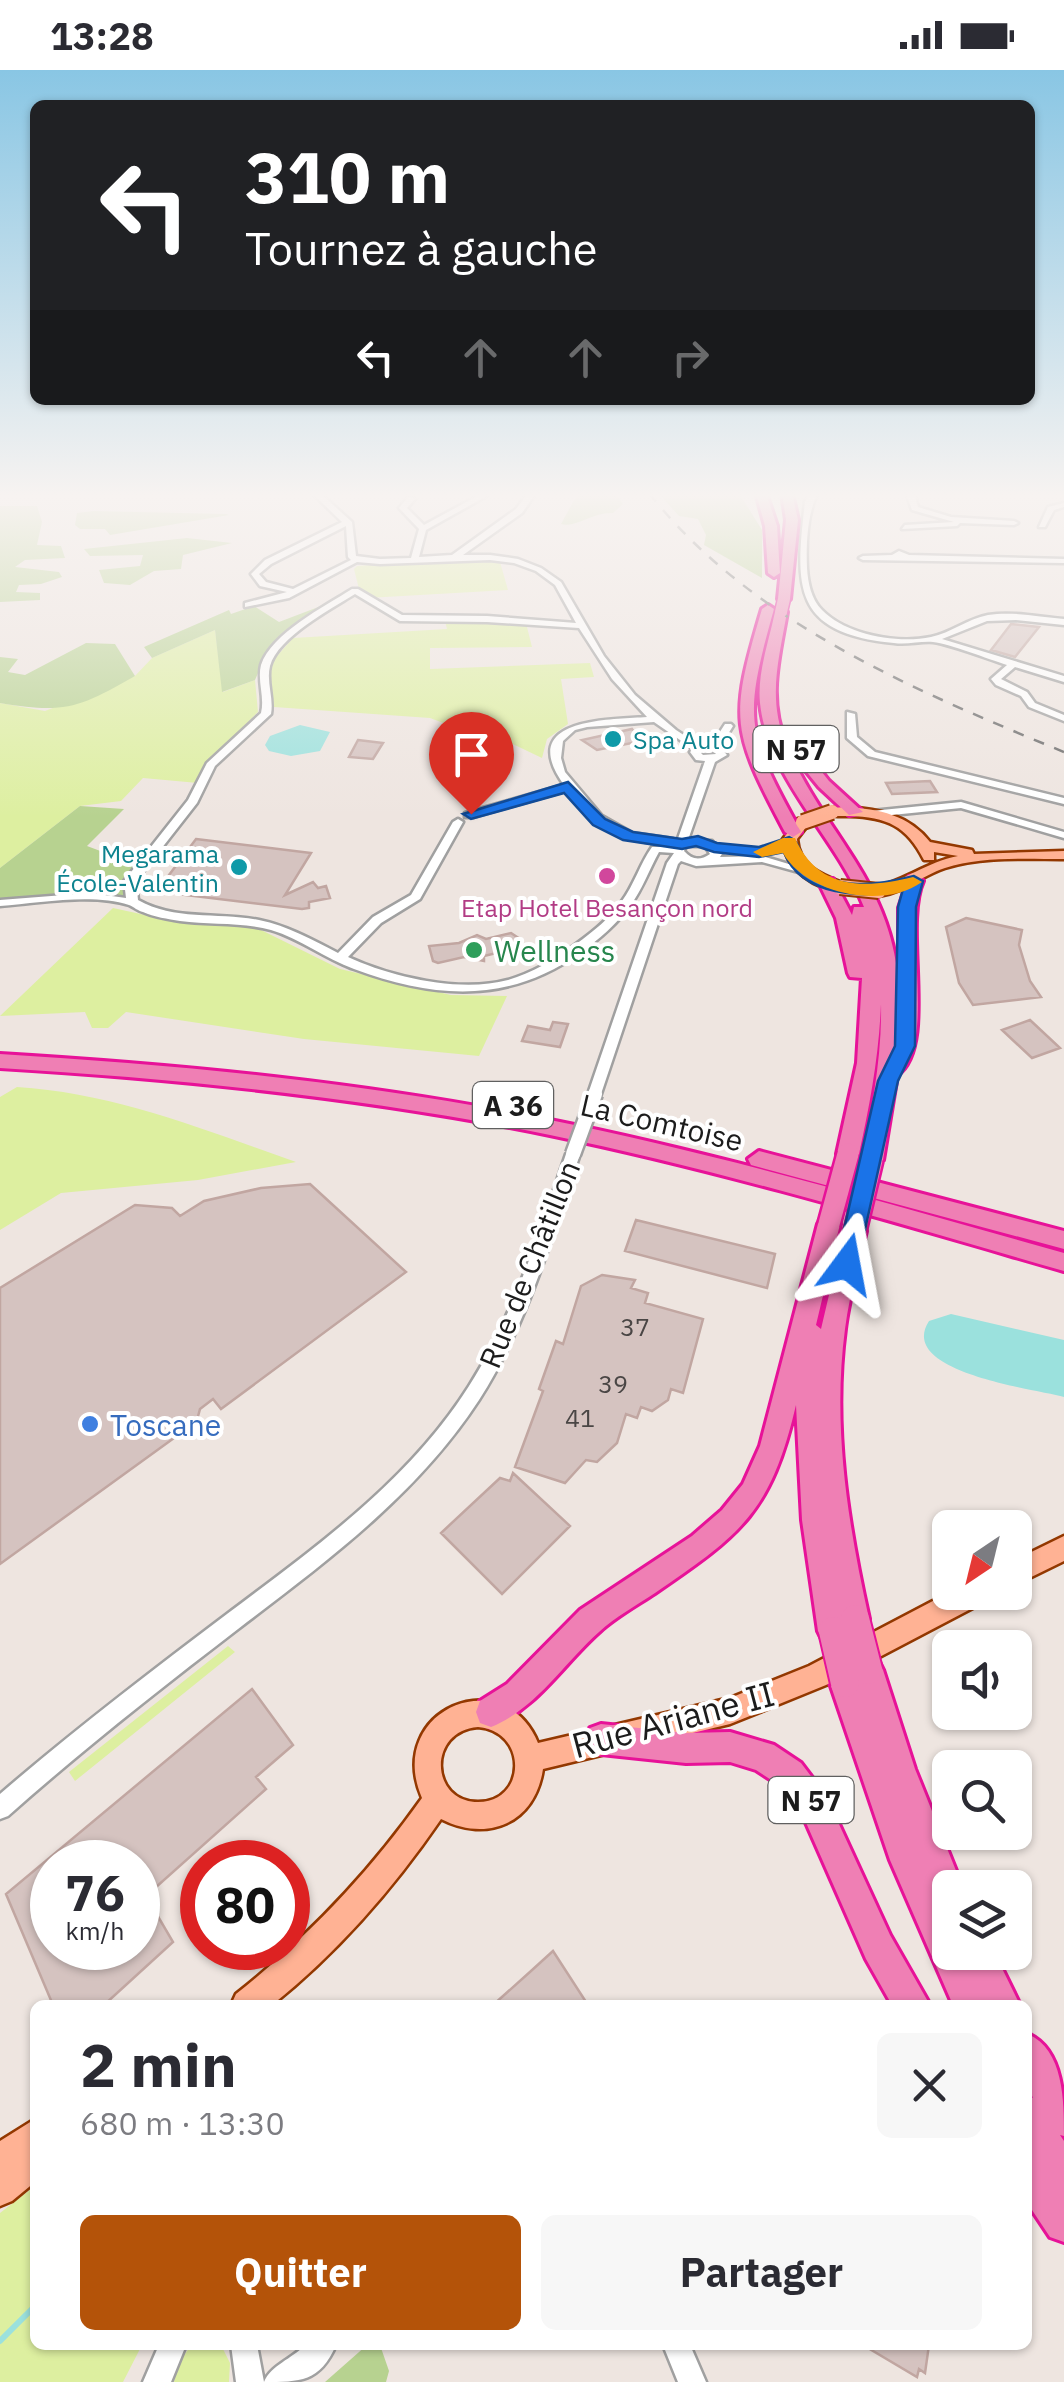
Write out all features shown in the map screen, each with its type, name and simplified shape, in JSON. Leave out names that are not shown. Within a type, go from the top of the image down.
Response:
[{"type":"highway","name":"N 57","points":[[776,603],[761,634],[747,685],[747,731],[759,771],[795,832]]},
{"type":"highway","name":"N 57","points":[[776,603],[768,702],[781,748],[849,855],[877,916],[890,990],[888,1081],[833,1332],[829,1420],[844,1625],[906,1860],[969,2000]]},
{"type":"highway","name":"N 57","points":[[761,634],[755,694],[765,740],[843,872],[866,932],[872,975],[872,1020],[855,1125],[814,1291],[807,1414],[809,1470],[822,1579],[844,1625]]},
{"type":"highway","name":"N 57","points":[[771,666],[780,711],[793,745],[824,784],[864,813]]},
{"type":"highway","name":"N 57","points":[[888,1081],[905,1046],[907,907],[921,875]]},
{"type":"highway","name":"N 57","points":[[833,885],[845,918],[862,1019],[855,1125]]},
{"type":"highway","name":"La Comtoise","points":[[0,1046],[118,1052],[272,1068],[514,1105],[782,1165],[1064,1240]]},
{"type":"highway","name":"La Comtoise","points":[[0,1061],[112,1067],[318,1088],[568,1131],[776,1180],[1064,1262]]},
{"type":"highway","points":[[492,1712],[518,1695],[590,1620],[682,1560],[743,1506],[772,1447],[814,1291]]},
{"type":"highway","name":"N 57","points":[[857,1676],[940,1870]]},
{"type":"highway","name":"N 57","points":[[601,1740],[686,1748],[730,1747],[763,1756],[790,1774],[815,1807],[878,1948],[909,2000]]},
{"type":"highway","points":[[985,1970],[1000,2000]]},
{"type":"highway","points":[[1032,2059],[1064,2118]]},
{"type":"highway","points":[[1032,2121],[1064,2178]]},
{"type":"highway","points":[[1032,2178],[1064,2222]]},
{"type":"main road","name":"N 57","points":[[806,871],[792,855],[795,832],[832,812],[864,813],[913,831],[926,846],[921,875]]},
{"type":"main road","points":[[926,846],[964,853],[1064,852]]},
{"type":"main road","points":[[806,871],[833,885],[879,891],[921,875],[1011,856],[1064,852]]},
{"type":"main road","points":[[1032,1564],[1064,1548]]},
{"type":"main road","name":"Rue Ariane II","points":[[527,1759],[730,1711],[816,1676],[942,1610]]},
{"type":"main road","points":[[492,1712],[519,1734],[527,1759],[518,1794],[502,1811],[489,1817],[461,1816],[438,1799],[428,1772],[432,1744],[439,1732],[460,1715],[492,1712]]},
{"type":"main road","points":[[253,2000],[344,1923],[383,1878],[438,1799]]},
{"type":"main road","points":[[0,2162],[30,2136]]},
{"type":"main road","points":[[0,2189],[30,2165]]},
{"type":"street","points":[[248,606],[265,601]]},
{"type":"street","points":[[132,902],[130,881],[193,800],[210,765],[266,714],[265,666],[276,651],[339,601]]},
{"type":"street","points":[[371,601],[400,618],[582,626]]},
{"type":"street","points":[[568,601],[608,672],[657,719],[698,748],[716,747],[728,726]]},
{"type":"street","points":[[810,601],[812,607],[835,625],[885,640],[934,640],[1064,679]]},
{"type":"street","points":[[934,640],[962,624],[990,617],[1064,622]]},
{"type":"street","points":[[1012,665],[996,679],[1024,694],[1032,705],[1064,718]]},
{"type":"street","points":[[850,714],[852,738],[872,754],[1036,791],[1064,801]]},
{"type":"street","points":[[657,719],[600,722],[566,732],[558,740],[556,759],[568,787],[608,828],[681,848],[697,862]]},
{"type":"street","name":"Rue de Châtillon","points":[[0,1808],[48,1765],[337,1545],[411,1474],[453,1422],[492,1364],[519,1304],[690,815],[710,772],[710,760],[722,755],[716,747]]},
{"type":"street","points":[[698,748],[698,756],[710,760]]},
{"type":"street","points":[[340,958],[377,920],[416,897],[463,819],[568,787]]},
{"type":"street","points":[[864,813],[960,805],[1064,836]]},
{"type":"street","points":[[913,831],[918,814],[952,808],[1064,836]]},
{"type":"street","points":[[690,815],[710,850]]},
{"type":"street","name":"N 57","points":[[710,850],[768,852],[795,832]]},
{"type":"street","points":[[0,902],[90,896],[132,902],[160,914],[246,920],[276,928],[366,969],[448,986],[506,985],[558,959],[610,921],[634,893],[658,847],[762,858],[806,871]]},
{"type":"street","points":[[670,876],[710,850]]},
{"type":"street","points":[[0,2146],[30,2134]]},
{"type":"street","points":[[158,2382],[171,2350]]},
{"type":"street","points":[[245,2350],[250,2382]]},
{"type":"street","points":[[278,2382],[306,2364],[319,2350]]},
{"type":"street","points":[[678,2350],[692,2382]]},
{"type":"green space","points":[[254,606],[279,622],[321,606],[282,638],[255,680],[222,692],[215,630],[152,658],[144,647],[229,610],[231,614]]},
{"type":"green space","points":[[445,621],[521,623],[527,627],[532,647],[430,648],[430,669],[590,663],[594,677],[561,679],[568,724],[547,739],[542,758],[494,735],[470,733],[430,718],[274,707],[268,666],[293,638],[447,629]]},
{"type":"green space","points":[[215,630],[223,692],[255,680],[258,712],[209,762],[198,783],[143,778],[121,801],[80,806],[0,868],[0,703],[45,711],[135,676],[152,658]]},
{"type":"green space","points":[[86,643],[115,644],[135,676],[71,706],[41,708],[0,703],[0,657],[18,659],[8,672],[25,675]]},
{"type":"green space","points":[[80,806],[124,809],[87,846],[135,864],[122,882],[126,898],[90,893],[0,899],[0,868]]},
{"type":"green space","points":[[113,908],[159,918],[247,923],[340,969],[451,995],[507,996],[479,1056],[304,1039],[126,1012],[108,1028],[92,1028],[85,1012],[0,1016]]},
{"type":"green space","points":[[17,1087],[124,1105],[296,1162],[198,1180],[61,1193],[0,1230],[0,1097]]},
{"type":"green space","points":[[228,1646],[235,1652],[75,1781],[69,1772]]},
{"type":"green space","points":[[30,2190],[30,2350],[139,2350],[123,2382],[0,2382],[0,2213]]},
{"type":"green space","points":[[188,2350],[224,2350],[230,2363],[229,2382],[174,2382],[177,2366]]},
{"type":"green space","points":[[361,2350],[382,2350],[389,2371],[386,2382],[325,2382]]},
{"type":"water","points":[[300,725],[330,732],[320,751],[291,756],[269,751],[265,745],[270,736]]},
{"type":"water","points":[[951,1314],[1064,1340],[1064,1397],[973,1375],[932,1353],[924,1339],[929,1321]]},
{"type":"building","points":[[1011,624],[1039,627],[1015,657],[991,650]]},
{"type":"building","name":"Spa Auto","points":[[632,729],[642,741],[597,750],[582,740]]},
{"type":"building","points":[[358,740],[383,743],[373,759],[349,757]]},
{"type":"building","points":[[930,781],[937,792],[892,794],[886,783]]},
{"type":"building","name":"Megarama École-Valentin","points":[[196,839],[311,853],[285,895],[313,882],[318,888],[326,886],[330,898],[309,902],[309,908],[302,909],[161,892],[164,888],[160,887]]},
{"type":"building","points":[[966,918],[1022,930],[1019,945],[1030,981],[1041,997],[973,1005],[959,983],[946,927]]},
{"type":"building","name":"Wellness","points":[[511,933],[520,939],[521,947],[484,956],[484,961],[464,957],[438,963],[433,961],[429,946],[459,943],[477,935],[486,939]]},
{"type":"building","points":[[1030,1020],[1060,1048],[1032,1058],[1002,1030]]},
{"type":"building","points":[[553,1022],[568,1024],[560,1047],[522,1041],[528,1026],[550,1030]]},
{"type":"building","points":[[310,1184],[406,1272],[221,1409],[213,1399],[200,1409],[197,1420],[174,1438],[0,1564],[0,1288],[135,1205],[172,1208],[180,1216],[204,1201],[261,1188]]},
{"type":"building","points":[[636,1220],[775,1254],[767,1288],[625,1251]]},
{"type":"building","points":[[602,1275],[635,1280],[631,1288],[648,1293],[645,1303],[703,1319],[683,1393],[671,1389],[668,1400],[652,1411],[641,1407],[637,1418],[626,1414],[617,1443],[597,1462],[586,1460],[565,1483],[515,1467],[543,1391],[539,1389],[556,1341],[563,1344],[581,1286]]},
{"type":"building","points":[[513,1473],[570,1526],[502,1594],[441,1533],[500,1478],[510,1481]]},
{"type":"building","points":[[252,1689],[293,1745],[256,1777],[266,1789],[209,1840],[180,1840],[180,1866],[160,1884],[160,1840],[71,1840]]},
{"type":"building","points":[[30,1874],[30,1951],[6,1894]]},
{"type":"building","points":[[160,1920],[173,1942],[160,1954]]},
{"type":"building","points":[[553,1951],[585,2000],[499,2000]]},
{"type":"building","points":[[38,1970],[142,1970],[109,2000],[51,2000]]},
{"type":"building","points":[[871,2350],[928,2350],[925,2373],[919,2369],[917,2377]]},
{"type":"waterway","points":[[0,2341],[30,2311]]},
{"type":"railway","points":[[766,601],[839,648],[894,677],[1064,752]]},
{"type":"slow traffic","points":[[762,852],[789,842],[797,864],[827,882],[847,888],[879,891],[913,882]]},
{"type":"place","name":"Spa Auto","points":[[613,739]]},
{"type":"place","name":"Megarama École-Valentin","points":[[239,867]]},
{"type":"place","name":"Etap Hotel Besançon nord","points":[[607,876]]},
{"type":"place","name":"Wellness","points":[[474,950]]},
{"type":"place","name":"Toscane","points":[[90,1424]]},
{"type":"route","points":[[471,814],[568,787],[599,822],[629,837],[682,844],[698,840],[734,851],[759,852],[789,842],[797,864],[840,887],[879,891],[914,881],[907,907],[905,1046],[888,1081],[847,1264]]}]
